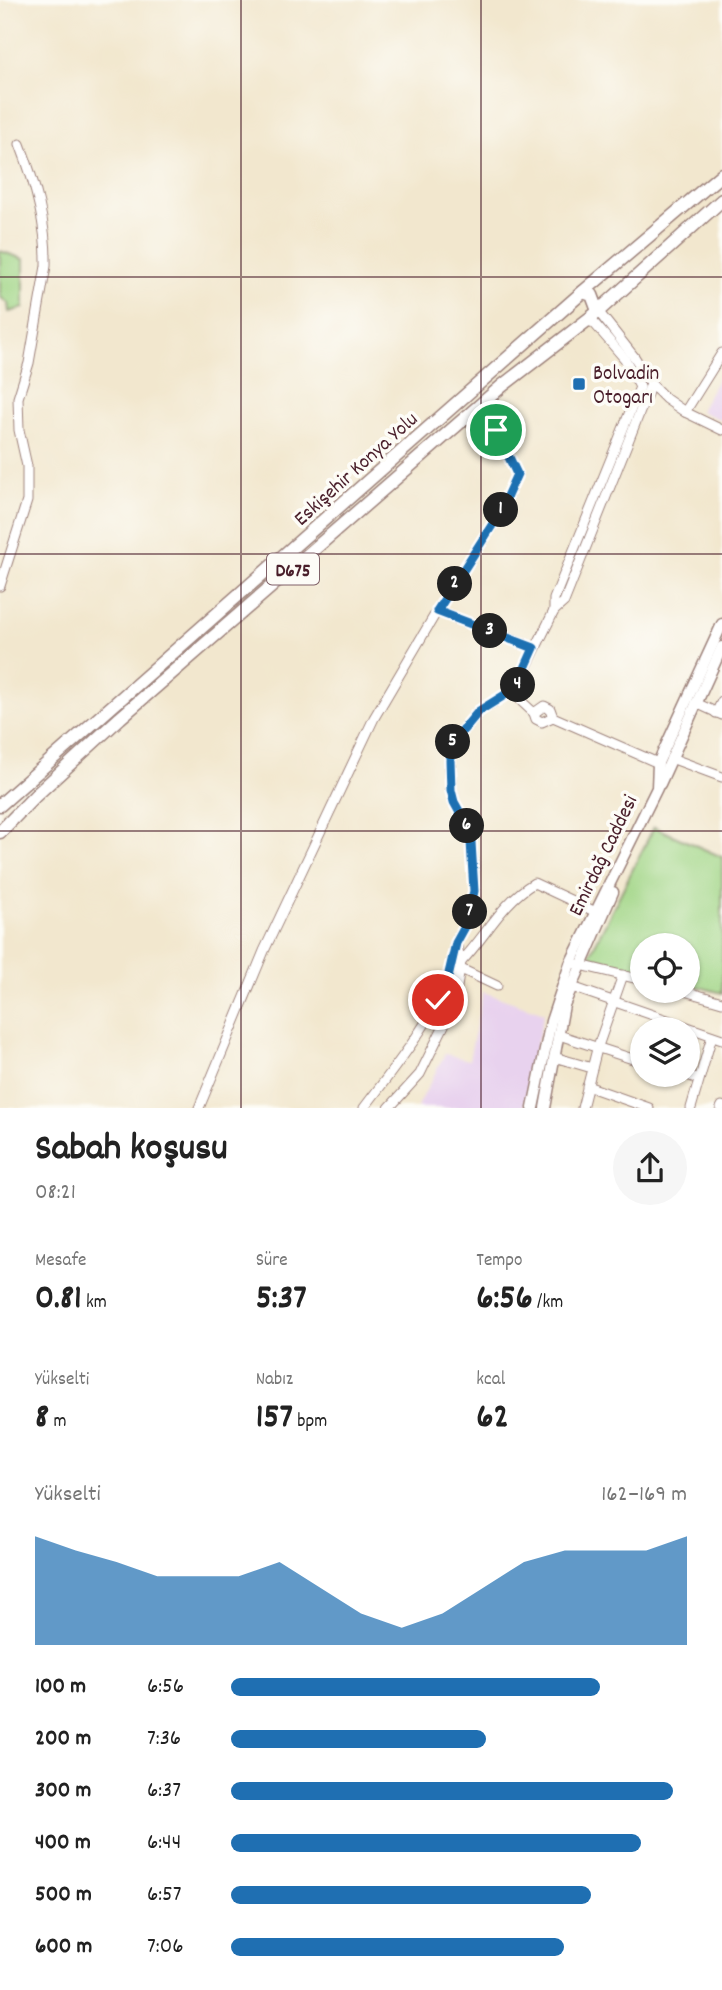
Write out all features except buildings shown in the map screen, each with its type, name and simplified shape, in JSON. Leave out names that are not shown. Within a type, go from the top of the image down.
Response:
[{"type":"highway","name":"D675","points":[[577,296],[722,174]]},
{"type":"highway","name":"D675","points":[[0,832],[120,718],[502,386],[587,321],[722,200]]},
{"type":"highway","points":[[587,321],[574,310],[577,296],[592,295],[598,311]]},
{"type":"highway","name":"Eskişehir Konya Yolu","points":[[0,805],[577,296]]},
{"type":"main road","name":"Emirdağ Caddesi","points":[[545,1108],[565,1004],[572,987],[576,964],[596,912],[657,788],[658,763],[721,632]]},
{"type":"main road","name":"Emirdağ Caddesi","points":[[533,1108],[551,1021],[722,647]]},
{"type":"street","points":[[0,586],[27,501],[27,466],[19,430],[18,398],[29,363],[47,250],[38,198],[20,144]]},
{"type":"street","points":[[598,311],[635,358],[651,384],[666,399],[685,412],[722,430]]},
{"type":"street","points":[[587,321],[594,323],[625,359],[640,387]]},
{"type":"street","points":[[685,412],[722,354]]},
{"type":"street","points":[[640,387],[651,384]]},
{"type":"street","points":[[365,1108],[438,1000],[447,982],[456,943],[467,923],[474,891],[474,866],[468,828],[454,802],[451,790],[450,760],[453,742],[479,711],[516,688],[554,611],[564,602],[651,384]]},
{"type":"street","points":[[554,611],[554,599],[640,387]]},
{"type":"street","points":[[199,1108],[264,951],[374,718],[437,611],[498,516],[517,474],[496,430]]},
{"type":"street","points":[[437,611],[534,648]]},
{"type":"street","points":[[516,688],[521,701],[534,713],[536,719],[542,722],[553,717],[658,763]]},
{"type":"street","points":[[696,703],[719,714],[722,701]]},
{"type":"street","points":[[671,758],[722,777]]},
{"type":"street","points":[[461,965],[494,920],[522,890],[534,883],[596,912]]},
{"type":"street","points":[[389,1108],[420,1074],[454,1004],[461,965],[456,943]]},
{"type":"street","points":[[576,964],[630,977]]},
{"type":"street","points":[[461,965],[497,986]]},
{"type":"street","points":[[582,1108],[597,1049],[623,975]]},
{"type":"street","points":[[572,987],[717,1037],[700,1075]]},
{"type":"street","points":[[700,996],[722,1002]]},
{"type":"street","points":[[559,1035],[630,1059]]},
{"type":"street","points":[[554,1057],[592,1068]]},
{"type":"street","points":[[587,1086],[649,1108]]},
{"type":"street","points":[[691,1108],[696,1087]]},
{"type":"shaded area","points":[[722,370],[722,420],[700,411]]},
{"type":"shaded area","points":[[483,992],[544,1013],[524,1108],[417,1108],[445,1054],[469,1060]]},
{"type":"green space","points":[[0,251],[24,259],[24,308],[9,312],[8,303],[0,297]]},
{"type":"green space","points":[[654,827],[722,857],[722,993],[700,987],[700,933],[630,933],[630,968],[589,956]]},
{"type":"place","name":"Bolvadin Otogarı","points":[[579,384]]},
{"type":"route","points":[[438,1000],[447,982],[456,943],[467,923],[474,891],[474,866],[468,828],[454,802],[451,790],[450,760],[453,742],[479,711],[516,688],[534,648],[437,611],[498,516],[517,474],[496,430]]}]
